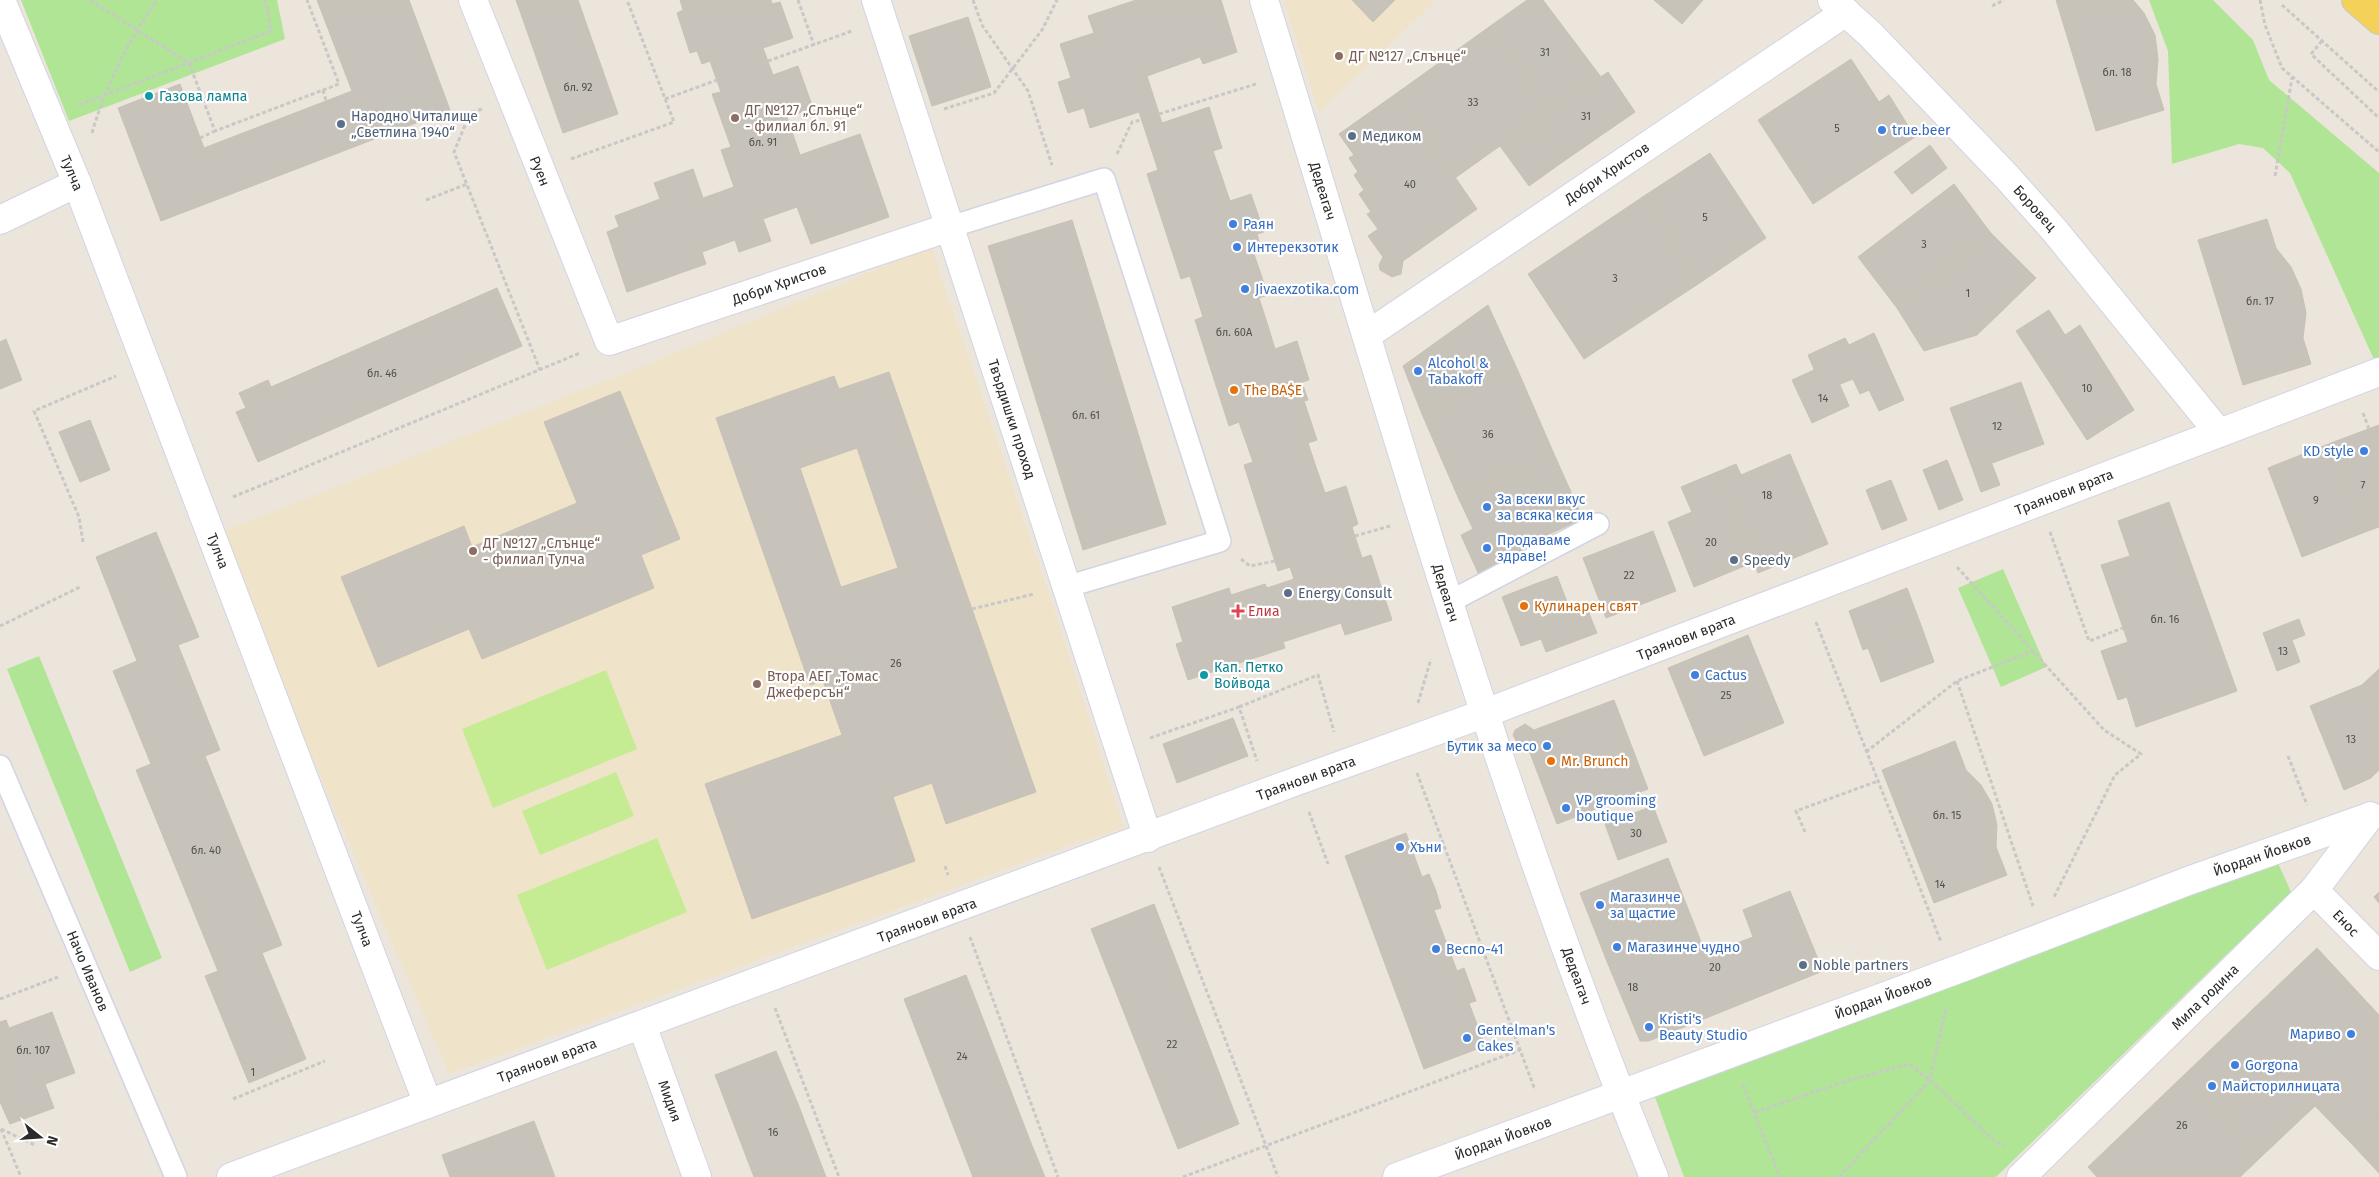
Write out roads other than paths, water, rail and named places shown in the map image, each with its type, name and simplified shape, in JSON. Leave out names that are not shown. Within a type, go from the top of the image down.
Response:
[{"type":"main road","points":[[2356,0],[2379,20]]},
{"type":"street","name":"Тулча","points":[[1,0],[77,184],[203,510],[428,1104]]},
{"type":"street","name":"Руен","points":[[473,0],[608,341]]},
{"type":"street","name":"Дедеагач","points":[[1264,0],[1483,714],[1620,1094],[1654,1177]]},
{"type":"street","name":"Добри Христов","points":[[1367,335],[1839,6]]},
{"type":"street","name":"Боровец","points":[[1839,6],[2007,177],[2055,231],[2219,433]]},
{"type":"street","name":"Твърдишки проход","points":[[879,10],[1148,838]]},
{"type":"street","points":[[0,220],[77,184]]},
{"type":"street","name":"Добри Христов","points":[[608,341],[950,227]]},
{"type":"street","name":"Траянови врата","points":[[231,1177],[1483,714],[2379,372]]},
{"type":"street","name":"Йордан Йовков","points":[[1397,1177],[1952,972],[2188,881],[2318,836],[2374,812]]},
{"type":"street","name":"Мила родина","points":[[2034,1173],[2314,890],[2374,812]]},
{"type":"street","name":"Енос","points":[[2314,890],[2379,956]]},
{"type":"street","name":"Мидия","points":[[642,1025],[698,1177]]},
{"type":"lane","points":[[950,227],[1104,179],[1220,542],[1066,587]]},
{"type":"lane","points":[[1449,602],[1598,524]]},
{"type":"lane","name":"Начо Иванов","points":[[2,776],[176,1177]]},
{"type":"place","name":"ДГ №127 „Слънце“","points":[[1339,56]]},
{"type":"place","name":"Газова лампа","points":[[149,96]]},
{"type":"place","name":"ДГ №127 „Слънце“ - филиал бл. 91","points":[[735,118]]},
{"type":"place","name":"Народно Читалище „Светлина 1940“","points":[[341,124]]},
{"type":"place","name":"true.beer","points":[[1882,130]]},
{"type":"place","name":"Медиком","points":[[1352,136]]},
{"type":"place","name":"Раян","points":[[1233,224]]},
{"type":"place","name":"Интерекзотик","points":[[1237,247]]},
{"type":"place","name":"Jivaexzotika.com","points":[[1245,289]]},
{"type":"place","name":"Alcohol & Tabakoff","points":[[1418,371]]},
{"type":"place","name":"The BA$E","points":[[1234,390]]},
{"type":"place","name":"KD style","points":[[2364,451]]},
{"type":"place","name":"За всеки вкус за всяка кесия","points":[[1487,507]]},
{"type":"place","name":"Продаваме здраве!","points":[[1487,548]]},
{"type":"place","name":"ДГ №127 „Слънце“ - филиал Тулча","points":[[473,551]]},
{"type":"place","name":"Speedy","points":[[1734,560]]},
{"type":"place","name":"Energy Consult","points":[[1288,593]]},
{"type":"place","name":"Кулинарен свят","points":[[1524,606]]},
{"type":"place","name":"Елиа","points":[[1238,611]]},
{"type":"place","name":"Кап. Петко Войвода","points":[[1204,675]]},
{"type":"place","name":"Cactus","points":[[1695,675]]},
{"type":"place","name":"Втора АЕГ „Томас Джеферсън“","points":[[757,684]]},
{"type":"place","name":"Бутик за месо","points":[[1547,746]]},
{"type":"place","name":"Mr. Brunch","points":[[1551,761]]},
{"type":"place","name":"VP grooming boutique","points":[[1566,808]]},
{"type":"place","name":"Хъни","points":[[1400,847]]},
{"type":"place","name":"Магазинче за щастие","points":[[1600,905]]},
{"type":"place","name":"Магазинче чудно","points":[[1617,947]]},
{"type":"place","name":"Веспо-41","points":[[1436,949]]},
{"type":"place","name":"Noble partners","points":[[1803,965]]},
{"type":"place","name":"Kristi's Beauty Studio","points":[[1649,1027]]},
{"type":"place","name":"Мариво","points":[[2351,1034]]},
{"type":"place","name":"Gentelman's Cakes","points":[[1467,1038]]},
{"type":"place","name":"Gorgona","points":[[2235,1065]]},
{"type":"place","name":"Майсторилницата","points":[[2212,1086]]}]
